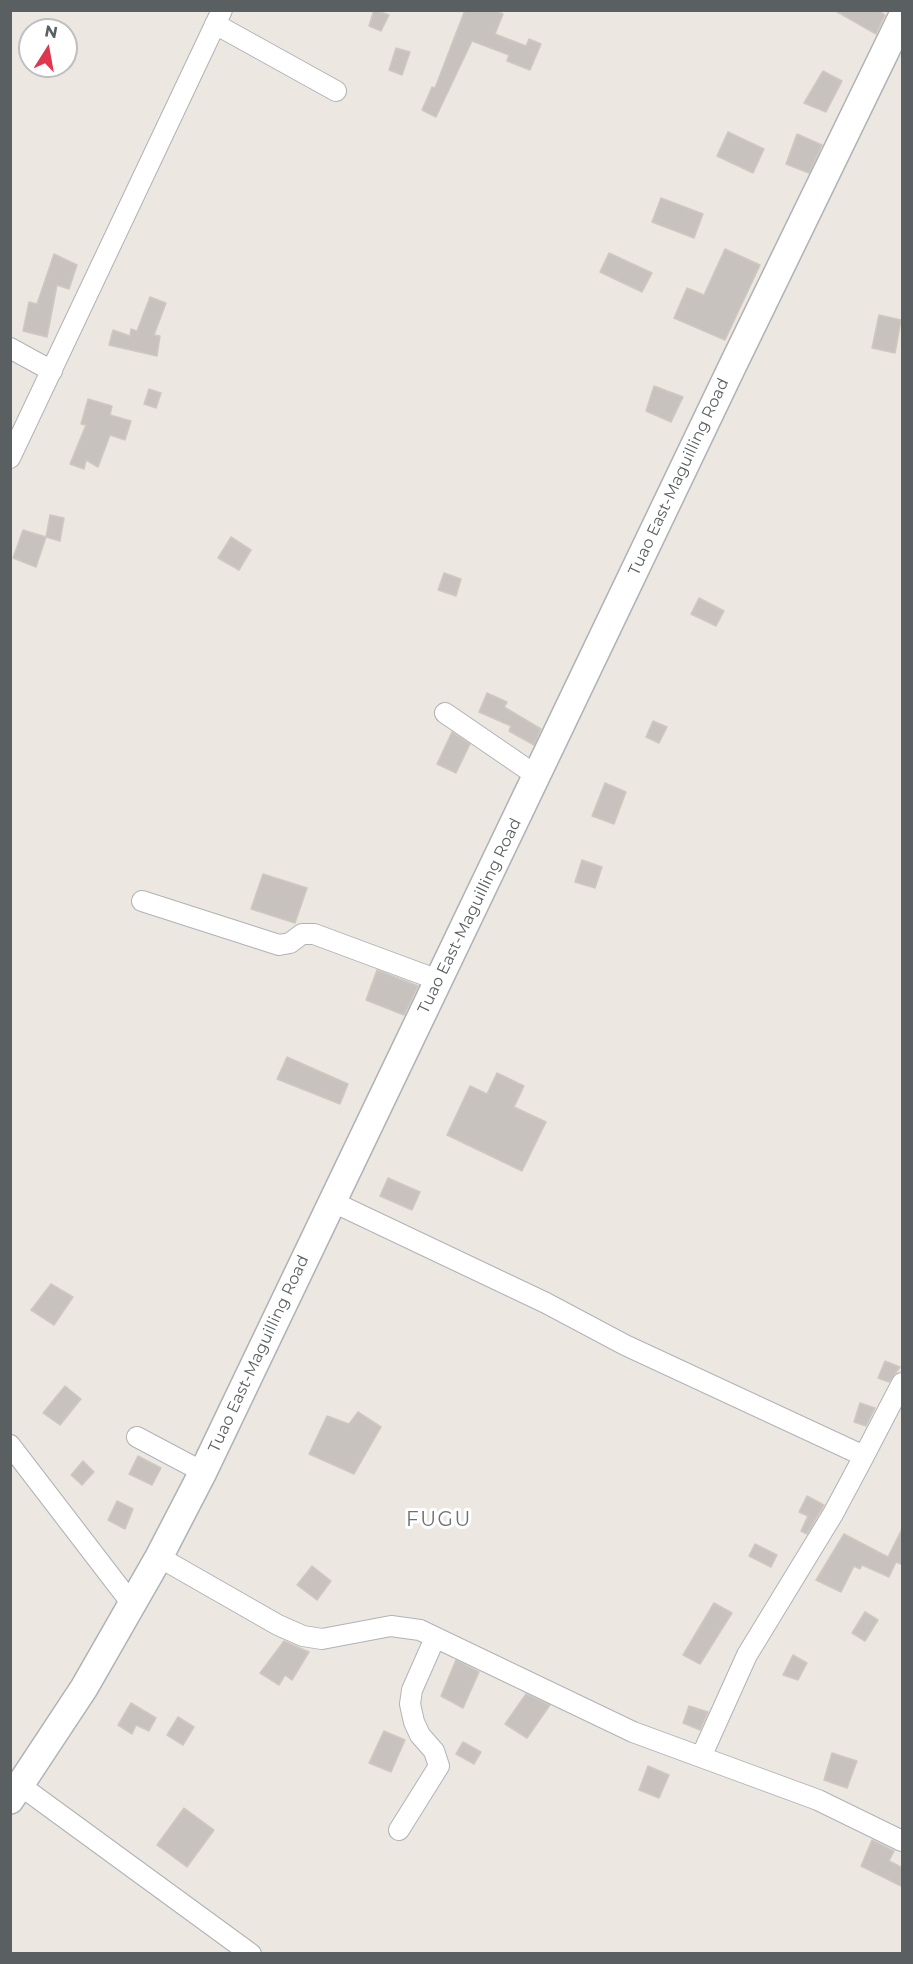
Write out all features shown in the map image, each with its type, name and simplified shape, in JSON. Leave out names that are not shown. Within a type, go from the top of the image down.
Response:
[{"type":"main road","name":"Tuao East-Maguilling Road","points":[[16,1793],[84,1688],[159,1557],[203,1472],[732,367],[903,17]]},
{"type":"street","points":[[10,458],[219,17],[336,91]]},
{"type":"street","points":[[10,348],[52,371]]},
{"type":"street","points":[[446,713],[537,776]]},
{"type":"street","points":[[142,901],[279,945],[290,944],[302,934],[314,934],[438,980]]},
{"type":"street","points":[[331,1201],[546,1303],[625,1345],[864,1456]]},
{"type":"street","points":[[701,1757],[747,1655],[833,1514],[903,1383]]},
{"type":"street","points":[[137,1437],[203,1472]]},
{"type":"street","points":[[10,1445],[132,1604]]},
{"type":"street","points":[[159,1557],[303,1636],[322,1639],[391,1626],[420,1630],[633,1732],[818,1800],[903,1841]]},
{"type":"street","points":[[399,1830],[439,1767],[434,1751],[420,1735],[414,1722],[410,1704],[412,1690],[435,1638]]},
{"type":"street","points":[[16,1793],[251,1953]]},
{"type":"building","points":[[374,10],[389,15],[381,31],[369,26]]},
{"type":"building","points":[[465,10],[493,10],[503,14],[495,34],[526,46],[529,39],[541,44],[530,70],[507,61],[509,55],[472,41],[436,117],[422,110],[432,87],[435,88]]},
{"type":"building","points":[[834,10],[877,10],[885,15],[876,34]]},
{"type":"building","points":[[396,48],[410,52],[402,75],[389,70]]},
{"type":"building","points":[[823,71],[842,81],[826,112],[804,103]]},
{"type":"building","points":[[728,132],[764,149],[753,173],[717,156]]},
{"type":"building","points":[[797,134],[822,145],[809,173],[786,164]]},
{"type":"building","points":[[661,198],[703,214],[694,238],[652,222]]},
{"type":"building","points":[[725,249],[760,265],[725,340],[674,318],[687,288],[704,295]]},
{"type":"building","points":[[609,253],[652,273],[642,292],[600,272]]},
{"type":"building","points":[[54,254],[77,265],[69,289],[57,285],[47,337],[23,331],[29,302],[37,304]]},
{"type":"building","points":[[150,297],[166,303],[154,335],[160,336],[157,356],[109,345],[113,330],[130,336],[131,329],[137,331]]},
{"type":"building","points":[[879,315],[901,320],[895,353],[872,348]]},
{"type":"building","points":[[654,386],[683,397],[671,422],[646,411]]},
{"type":"building","points":[[149,389],[161,393],[156,408],[144,404]]},
{"type":"building","points":[[88,399],[112,406],[110,415],[131,421],[125,440],[110,435],[98,467],[86,460],[84,469],[70,464],[86,425],[81,424]]},
{"type":"building","points":[[50,515],[64,518],[60,541],[46,537]]},
{"type":"building","points":[[23,530],[46,537],[36,567],[13,558]]},
{"type":"building","points":[[231,537],[251,550],[239,570],[218,558]]},
{"type":"building","points":[[444,573],[461,579],[456,596],[438,590]]},
{"type":"building","points":[[699,598],[724,611],[716,626],[691,614]]},
{"type":"building","points":[[487,693],[507,702],[504,707],[541,729],[534,745],[509,731],[511,726],[479,712]]},
{"type":"building","points":[[653,721],[667,727],[659,743],[646,737]]},
{"type":"building","points":[[452,732],[470,744],[456,773],[437,764]]},
{"type":"building","points":[[605,783],[626,792],[614,824],[592,816]]},
{"type":"building","points":[[582,860],[602,867],[595,888],[575,882]]},
{"type":"building","points":[[263,874],[307,888],[295,923],[251,909]]},
{"type":"building","points":[[377,970],[418,986],[404,1015],[366,1000]]},
{"type":"building","points":[[287,1057],[348,1084],[340,1104],[277,1079]]},
{"type":"building","points":[[497,1073],[524,1086],[514,1107],[546,1122],[522,1171],[447,1135],[470,1086],[487,1094]]},
{"type":"building","points":[[388,1178],[420,1192],[412,1210],[380,1196]]},
{"type":"building","points":[[51,1284],[73,1297],[54,1325],[31,1310]]},
{"type":"building","points":[[885,1361],[900,1367],[889,1382],[878,1378]]},
{"type":"building","points":[[65,1386],[81,1399],[60,1425],[43,1413]]},
{"type":"building","points":[[860,1403],[875,1408],[866,1426],[854,1422]]},
{"type":"building","points":[[358,1412],[381,1427],[354,1474],[309,1454],[327,1416],[349,1424]]},
{"type":"building","points":[[138,1456],[161,1468],[152,1485],[129,1474]]},
{"type":"building","points":[[83,1461],[94,1472],[82,1485],[71,1475]]},
{"type":"building","points":[[807,1496],[824,1505],[807,1534],[801,1531],[808,1516],[799,1512]]},
{"type":"building","points":[[117,1501],[133,1509],[125,1529],[108,1520]]},
{"type":"building","points":[[903,1527],[903,1565],[896,1562],[889,1577],[862,1565],[860,1569],[854,1566],[841,1592],[816,1580],[844,1534],[888,1557]]},
{"type":"building","points":[[755,1544],[777,1555],[771,1567],[749,1556]]},
{"type":"building","points":[[312,1566],[331,1581],[317,1600],[297,1585]]},
{"type":"building","points":[[714,1603],[732,1613],[700,1664],[683,1655]]},
{"type":"building","points":[[865,1612],[878,1620],[865,1641],[852,1633]]},
{"type":"building","points":[[284,1641],[309,1652],[292,1680],[285,1675],[279,1685],[260,1673]]},
{"type":"building","points":[[793,1655],[807,1663],[798,1680],[783,1675]]},
{"type":"building","points":[[456,1660],[479,1672],[463,1708],[441,1696]]},
{"type":"building","points":[[526,1694],[550,1705],[527,1738],[505,1724]]},
{"type":"building","points":[[131,1703],[156,1718],[149,1731],[136,1725],[132,1734],[118,1725]]},
{"type":"building","points":[[689,1706],[708,1712],[700,1730],[683,1723]]},
{"type":"building","points":[[178,1717],[194,1727],[183,1745],[167,1735]]},
{"type":"building","points":[[384,1731],[405,1740],[391,1772],[369,1763]]},
{"type":"building","points":[[463,1742],[481,1752],[474,1764],[456,1754]]},
{"type":"building","points":[[832,1753],[857,1761],[847,1788],[824,1780]]},
{"type":"building","points":[[648,1766],[669,1775],[659,1798],[639,1790]]},
{"type":"building","points":[[184,1808],[214,1830],[187,1867],[157,1845]]},
{"type":"building","points":[[872,1840],[894,1851],[889,1861],[903,1868],[903,1887],[861,1866]]},
{"type":"district","name":"FUGU","points":[[439,1520]]}]
